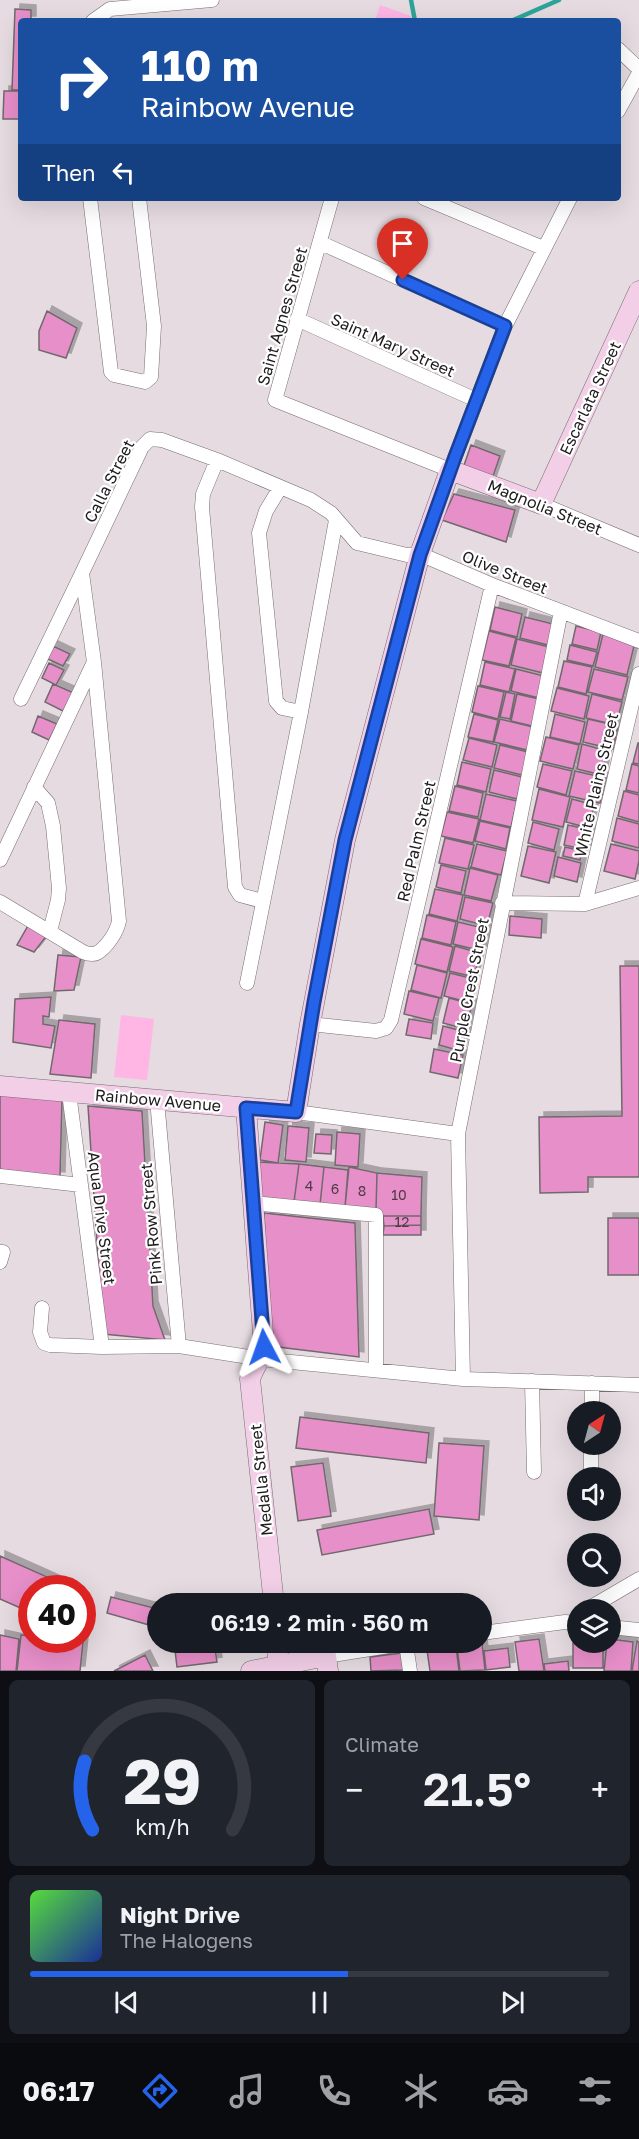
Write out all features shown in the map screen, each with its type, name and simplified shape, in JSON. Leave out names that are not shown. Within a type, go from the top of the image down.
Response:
[{"type":"street","points":[[111,15],[212,0]]},
{"type":"street","points":[[621,52],[639,71],[621,105]]},
{"type":"street","points":[[90,201],[111,372],[114,375],[145,382],[152,376],[154,326],[139,201]]},
{"type":"street","name":"Saint Agnes Street","points":[[331,201],[275,400],[450,470]]},
{"type":"street","points":[[431,201],[543,248]]},
{"type":"street","points":[[296,1112],[310,1024],[345,840],[420,555],[505,326],[568,201]]},
{"type":"street","points":[[321,243],[505,326]]},
{"type":"street","name":"Escarlata Street","points":[[542,504],[639,291]]},
{"type":"street","name":"Saint Mary Street","points":[[297,320],[476,400]]},
{"type":"street","name":"Calla Street","points":[[82,573],[146,441],[150,439],[162,440],[217,460],[311,500],[331,513],[357,543]]},
{"type":"street","points":[[217,460],[203,494],[202,507],[235,887],[240,895],[262,901]]},
{"type":"street","name":"Magnolia Street","points":[[450,470],[542,504],[639,545]]},
{"type":"street","points":[[280,488],[262,521],[260,534],[262,557],[276,701],[282,708],[301,712]]},
{"type":"street","points":[[247,983],[301,712],[336,519]]},
{"type":"street","name":"Olive Street","points":[[357,543],[407,555],[420,555],[639,641]]},
{"type":"street","points":[[0,902],[90,954],[98,953],[118,928],[94,662],[82,573]]},
{"type":"street","points":[[21,699],[82,573]]},
{"type":"street","name":"Red Palm Street","points":[[310,1024],[376,1031],[386,1028],[391,1020],[492,585]]},
{"type":"street","name":"Purple Crest Street","points":[[463,1379],[458,1134],[561,611]]},
{"type":"street","points":[[0,860],[94,662]]},
{"type":"street","name":"White Plains Street","points":[[585,904],[639,674]]},
{"type":"street","points":[[34,787],[48,803],[54,837],[59,888],[50,931]]},
{"type":"street","points":[[502,903],[585,904],[639,888]]},
{"type":"street","name":"Rainbow Avenue","points":[[0,1086],[296,1112],[458,1134]]},
{"type":"street","name":"Aqua Drive Street","points":[[69,1093],[102,1347]]},
{"type":"street","name":"Pink Row Street","points":[[157,1100],[179,1346]]},
{"type":"street","name":"Medalla Street","points":[[246,1108],[264,1347],[261,1359],[253,1369],[250,1379],[273,1593]]},
{"type":"street","points":[[0,1176],[81,1185]]},
{"type":"street","points":[[253,1203],[376,1215],[376,1370]]},
{"type":"street","points":[[42,1308],[40,1332],[44,1343],[50,1345],[179,1346],[261,1359],[463,1379],[639,1384]]},
{"type":"street","points":[[532,1381],[534,1472]]},
{"type":"street","points":[[592,1383],[592,1401]]},
{"type":"street","points":[[605,1599],[639,1579]]},
{"type":"street","points":[[492,1632],[567,1621]]},
{"type":"street","points":[[621,1628],[639,1630]]},
{"type":"street","points":[[277,1653],[278,1665]]},
{"type":"street","points":[[251,1671],[278,1665],[327,1663],[368,1653]]},
{"type":"street","points":[[410,1653],[410,1671]]},
{"type":"shaded area","points":[[380,5],[411,16],[411,18],[376,18]]},
{"type":"shaded area","points":[[121,1015],[154,1019],[147,1080],[114,1077]]},
{"type":"building","points":[[15,9],[31,10],[31,18],[18,18],[18,90],[12,90]]},
{"type":"building","points":[[4,91],[18,91],[18,119],[3,119]]},
{"type":"building","points":[[47,311],[77,328],[66,358],[39,350],[39,331]]},
{"type":"building","points":[[471,445],[500,456],[491,482],[462,471]]},
{"type":"building","points":[[454,494],[515,510],[506,542],[442,520]]},
{"type":"building","points":[[495,607],[522,614],[517,637],[490,630]]},
{"type":"building","points":[[525,617],[553,624],[548,645],[520,638]]},
{"type":"building","points":[[576,626],[601,632],[597,650],[572,644]]},
{"type":"building","points":[[489,631],[516,638],[509,666],[482,660]]},
{"type":"building","points":[[603,634],[634,646],[627,675],[595,667]]},
{"type":"building","points":[[517,639],[549,647],[543,673],[511,665]]},
{"type":"building","points":[[570,645],[597,652],[593,666],[567,660]]},
{"type":"building","points":[[53,646],[70,654],[63,666],[48,659]]},
{"type":"building","points":[[564,661],[592,667],[586,694],[558,687]]},
{"type":"building","points":[[485,662],[515,669],[509,692],[480,685]]},
{"type":"building","points":[[49,663],[64,670],[56,685],[42,678]]},
{"type":"building","points":[[516,669],[544,676],[539,698],[511,691]]},
{"type":"building","points":[[594,669],[628,677],[622,700],[588,692]]},
{"type":"building","points":[[53,684],[74,693],[63,711],[45,702]]},
{"type":"building","points":[[478,686],[504,692],[498,719],[472,712]]},
{"type":"building","points":[[557,688],[589,696],[584,719],[551,711]]},
{"type":"building","points":[[506,692],[515,694],[510,719],[500,717]]},
{"type":"building","points":[[517,694],[539,699],[532,726],[511,721]]},
{"type":"building","points":[[592,694],[622,702],[616,725],[586,718]]},
{"type":"building","points":[[474,714],[498,720],[493,742],[468,737]]},
{"type":"building","points":[[555,714],[585,722],[580,744],[550,737]]},
{"type":"building","points":[[38,716],[57,724],[49,740],[32,732]]},
{"type":"building","points":[[500,719],[533,727],[527,750],[494,742]]},
{"type":"building","points":[[588,719],[618,726],[613,749],[583,742]]},
{"type":"building","points":[[546,737],[579,745],[573,769],[540,761]]},
{"type":"building","points":[[469,738],[497,745],[492,767],[463,760]]},
{"type":"building","points":[[639,743],[639,764],[633,763]]},
{"type":"building","points":[[582,744],[607,751],[602,775],[577,769]]},
{"type":"building","points":[[500,745],[528,752],[522,775],[494,768]]},
{"type":"building","points":[[462,762],[491,769],[486,792],[457,785]]},
{"type":"building","points":[[543,764],[572,771],[566,795],[537,787]]},
{"type":"building","points":[[632,764],[639,766],[639,793],[626,790]]},
{"type":"building","points":[[494,770],[522,777],[517,799],[489,792]]},
{"type":"building","points":[[575,771],[606,778],[600,803],[569,796]]},
{"type":"building","points":[[455,786],[483,793],[478,817],[449,811]]},
{"type":"building","points":[[539,789],[570,797],[563,827],[532,820]]},
{"type":"building","points":[[624,791],[639,795],[639,822],[618,816]]},
{"type":"building","points":[[486,794],[517,801],[511,827],[480,820]]},
{"type":"building","points":[[572,799],[594,805],[589,828],[566,822]]},
{"type":"building","points":[[447,812],[479,819],[473,843],[441,836]]},
{"type":"building","points":[[617,818],[639,824],[639,848],[612,841]]},
{"type":"building","points":[[480,821],[510,828],[506,849],[475,841]]},
{"type":"building","points":[[533,822],[559,829],[554,850],[528,843]]},
{"type":"building","points":[[568,825],[591,830],[587,850],[564,845]]},
{"type":"building","points":[[445,838],[474,845],[468,869],[439,863]]},
{"type":"building","points":[[477,844],[507,851],[501,875],[471,867]]},
{"type":"building","points":[[611,844],[639,851],[635,879],[604,871]]},
{"type":"building","points":[[528,846],[556,852],[549,883],[521,876]]},
{"type":"building","points":[[565,847],[582,851],[580,860],[563,856]]},
{"type":"building","points":[[558,857],[581,863],[577,882],[554,876]]},
{"type":"building","points":[[441,865],[466,871],[461,893],[436,887]]},
{"type":"building","points":[[470,868],[498,875],[491,901],[464,895]]},
{"type":"building","points":[[435,889],[463,895],[457,921],[429,914]]},
{"type":"building","points":[[465,897],[493,903],[487,926],[460,919]]},
{"type":"building","points":[[427,915],[456,922],[451,945],[422,938]]},
{"type":"building","points":[[510,916],[542,919],[541,938],[509,935]]},
{"type":"building","points":[[458,922],[487,929],[482,951],[453,944]]},
{"type":"building","points":[[29,924],[48,934],[34,952],[17,945]]},
{"type":"building","points":[[421,939],[453,947],[447,972],[415,964]]},
{"type":"building","points":[[455,946],[480,953],[474,977],[449,971]]},
{"type":"building","points":[[58,955],[81,957],[74,990],[54,991]]},
{"type":"building","points":[[417,965],[447,973],[441,998],[411,990]]},
{"type":"building","points":[[620,966],[639,966],[639,1177],[588,1177],[588,1192],[540,1193],[539,1117],[622,1116]]},
{"type":"building","points":[[450,973],[474,979],[468,1002],[444,996]]},
{"type":"building","points":[[409,991],[439,998],[433,1021],[404,1014]]},
{"type":"building","points":[[51,997],[49,1017],[43,1016],[43,1024],[55,1026],[51,1048],[13,1042],[15,999]]},
{"type":"building","points":[[449,998],[472,1004],[466,1029],[443,1023]]},
{"type":"building","points":[[409,1019],[433,1023],[431,1039],[406,1035]]},
{"type":"building","points":[[59,1020],[95,1024],[91,1078],[50,1074]]},
{"type":"building","points":[[443,1026],[466,1032],[461,1051],[439,1045]]},
{"type":"building","points":[[434,1049],[463,1055],[458,1078],[430,1072]]},
{"type":"building","points":[[0,1093],[62,1098],[60,1177],[0,1171]]},
{"type":"building","points":[[88,1106],[142,1111],[153,1306],[165,1340],[103,1334]]},
{"type":"building","points":[[265,1122],[283,1125],[278,1163],[260,1160]]},
{"type":"building","points":[[288,1126],[309,1128],[306,1162],[285,1160]]},
{"type":"building","points":[[337,1132],[360,1134],[358,1167],[335,1165]]},
{"type":"building","points":[[316,1134],[332,1135],[331,1154],[314,1153]]},
{"type":"building","points":[[257,1162],[299,1164],[294,1202],[261,1198]]},
{"type":"building","points":[[299,1164],[324,1167],[320,1205],[294,1202]]},
{"type":"building","points":[[324,1167],[348,1170],[345,1207],[320,1205]]},
{"type":"building","points":[[349,1167],[377,1173],[376,1210],[345,1207]]},
{"type":"building","points":[[377,1173],[422,1177],[421,1216],[383,1216],[376,1210]]},
{"type":"building","points":[[264,1213],[355,1223],[359,1357],[270,1346]]},
{"type":"building","points":[[383,1216],[421,1216],[421,1225],[384,1226]]},
{"type":"building","points":[[608,1218],[639,1218],[639,1275],[608,1275]]},
{"type":"building","points":[[421,1225],[421,1235],[383,1235],[384,1226]]},
{"type":"building","points":[[300,1417],[429,1433],[426,1463],[296,1448]]},
{"type":"building","points":[[439,1443],[484,1446],[479,1520],[434,1516]]},
{"type":"building","points":[[323,1463],[331,1516],[298,1521],[291,1467]]},
{"type":"building","points":[[429,1509],[434,1534],[322,1555],[317,1530]]},
{"type":"building","points":[[0,1556],[43,1575],[18,1575],[18,1607],[0,1599]]},
{"type":"building","points":[[111,1597],[147,1606],[147,1624],[107,1613]]},
{"type":"building","points":[[0,1635],[18,1639],[16,1671],[0,1671]]},
{"type":"building","points":[[539,1639],[544,1671],[519,1671],[515,1642]]},
{"type":"building","points":[[621,1640],[633,1642],[631,1671],[604,1671],[606,1653],[621,1653]]},
{"type":"building","points":[[637,1641],[639,1642],[639,1671],[632,1671]]},
{"type":"building","points":[[508,1648],[510,1667],[486,1670],[484,1653],[492,1653],[492,1650]]},
{"type":"building","points":[[19,1653],[82,1653],[80,1671],[17,1671]]},
{"type":"building","points":[[175,1653],[216,1653],[217,1662],[177,1667]]},
{"type":"building","points":[[402,1653],[404,1670],[371,1671],[370,1657]]},
{"type":"building","points":[[427,1653],[457,1653],[459,1671],[430,1671]]},
{"type":"building","points":[[458,1653],[483,1653],[485,1670],[460,1671]]},
{"type":"building","points":[[573,1653],[603,1653],[603,1668],[573,1668]]},
{"type":"building","points":[[145,1655],[153,1671],[114,1671]]},
{"type":"building","points":[[568,1661],[569,1671],[545,1671],[544,1664]]},
{"type":"waterway","points":[[411,0],[414,18]]},
{"type":"waterway","points":[[518,18],[559,0]]},
{"type":"route","points":[[264,1347],[246,1108],[296,1112],[330,911],[345,840],[420,555],[505,326],[403,280]]}]
